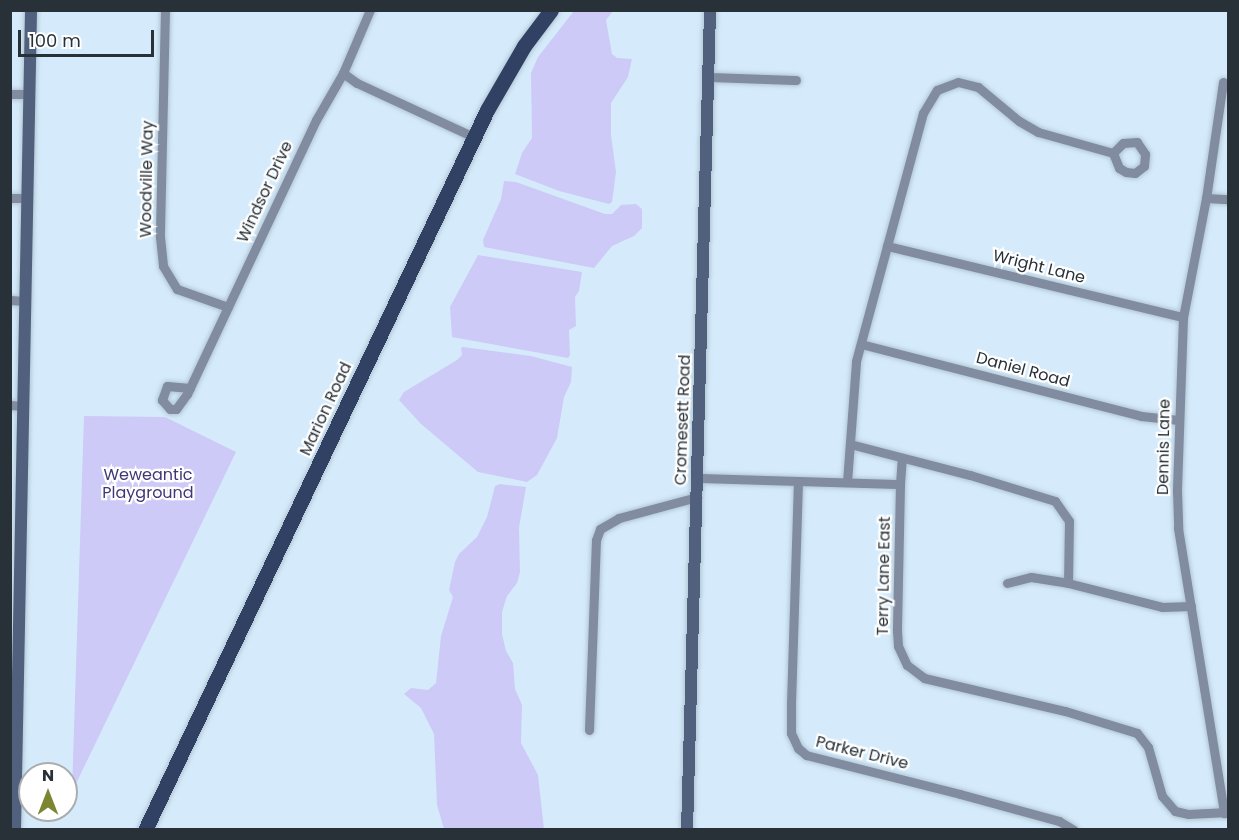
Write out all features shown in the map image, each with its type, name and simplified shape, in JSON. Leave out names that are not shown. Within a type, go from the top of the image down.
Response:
[{"type":"main road","name":"Marion Road","points":[[145,830],[474,137],[506,76],[551,10]]},
{"type":"street","points":[[14,821],[17,406],[25,301],[31,10]]},
{"type":"street","name":"Woodville Way","points":[[165,10],[160,237],[163,266],[177,289],[228,307]]},
{"type":"street","name":"Windsor Drive","points":[[190,388],[316,120],[343,73],[370,10]]},
{"type":"street","name":"Cromesett Road","points":[[687,830],[710,10]]},
{"type":"street","points":[[343,73],[357,83],[474,137]]},
{"type":"street","points":[[708,77],[796,80]]},
{"type":"street","name":"Dennis Lane","points":[[1223,81],[1206,198],[1184,317],[1179,420],[1178,528],[1226,812]]},
{"type":"street","points":[[847,482],[856,361],[923,114],[938,90],[958,82],[978,87],[1019,122],[1038,132],[1113,153]]},
{"type":"street","points":[[10,94],[29,94]]},
{"type":"street","points":[[10,198],[26,198]]},
{"type":"street","points":[[1206,198],[1228,199]]},
{"type":"street","name":"Wright Lane","points":[[887,246],[1184,317]]},
{"type":"street","points":[[10,300],[25,301]]},
{"type":"street","name":"Daniel Road","points":[[861,344],[1141,416],[1179,420]]},
{"type":"street","points":[[850,444],[1054,501],[1069,521],[1068,583]]},
{"type":"street","name":"Terry Lane East","points":[[902,458],[897,631],[898,646],[907,665],[924,678],[1065,711],[1137,733],[1148,747],[1162,796],[1175,811],[1188,814],[1226,812]]},
{"type":"street","points":[[697,478],[900,484]]},
{"type":"street","name":"Parker Drive","points":[[798,481],[791,733],[798,748],[806,755],[1059,821],[1074,830]]},
{"type":"street","points":[[589,730],[596,540],[600,529],[619,518],[697,497]]},
{"type":"street","points":[[1007,583],[1031,577],[1068,583],[1162,607],[1191,606]]},
{"type":"green space","points":[[574,11],[613,11],[606,20],[612,54],[617,58],[632,59],[628,77],[611,103],[611,135],[616,172],[612,202],[609,204],[559,191],[515,174],[522,153],[532,138],[531,73],[538,57]]},
{"type":"green space","points":[[504,181],[516,182],[605,214],[612,214],[621,205],[636,204],[642,209],[642,228],[634,236],[612,246],[594,268],[484,247],[483,240],[501,199]]},
{"type":"green space","points":[[478,255],[582,272],[579,291],[575,297],[576,326],[569,330],[570,355],[568,358],[452,337],[450,307]]},
{"type":"green space","points":[[461,348],[531,356],[572,367],[571,382],[564,397],[557,438],[537,475],[527,482],[478,472],[421,424],[399,400],[404,392],[457,360],[462,355]]},
{"type":"green space","name":"Weweantic Playground","points":[[84,416],[165,417],[236,452],[78,780],[78,762],[73,762]]},
{"type":"green space","points":[[500,484],[526,487],[519,528],[520,572],[517,583],[507,596],[502,612],[502,634],[506,651],[513,663],[515,689],[522,705],[521,743],[538,775],[544,829],[444,829],[437,805],[434,734],[421,708],[404,694],[411,688],[428,690],[436,683],[441,636],[453,597],[449,590],[455,562],[459,554],[477,537],[487,517],[495,486]]}]
